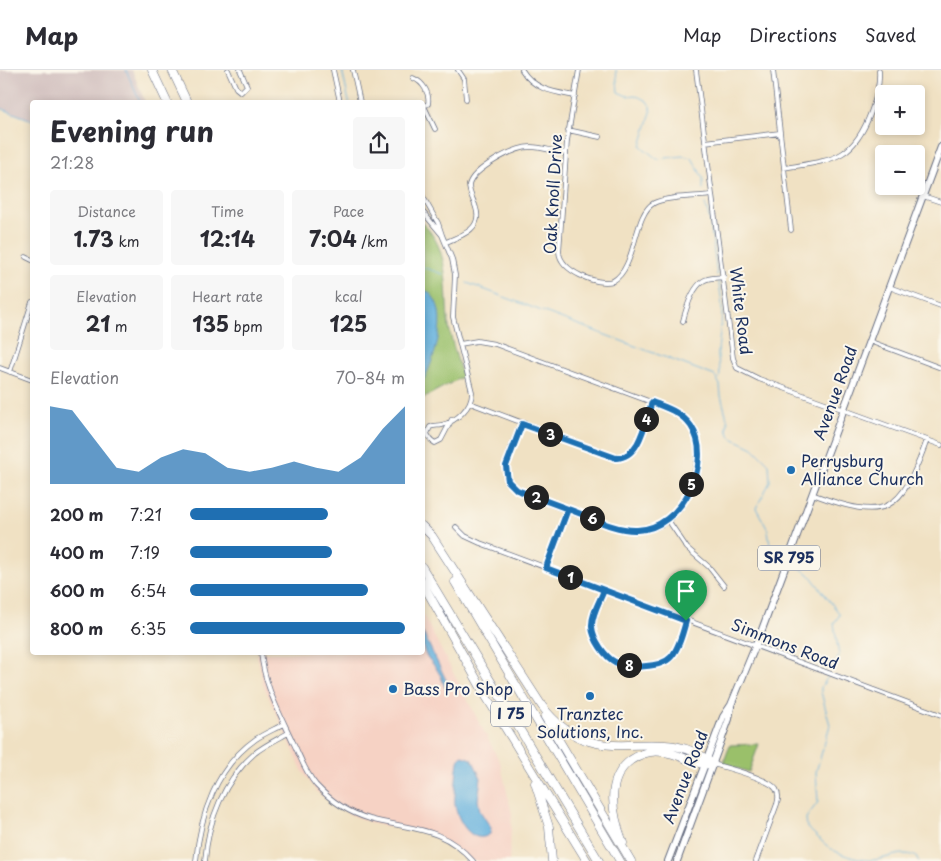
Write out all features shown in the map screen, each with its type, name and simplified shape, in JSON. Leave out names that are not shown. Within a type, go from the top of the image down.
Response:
[{"type":"highway","points":[[152,70],[166,100]]},
{"type":"highway","points":[[172,70],[186,100]]},
{"type":"highway","points":[[425,529],[432,536],[520,674],[631,861]]},
{"type":"highway","name":"I 75","points":[[425,531],[620,861]]},
{"type":"highway","name":"I 75","points":[[425,572],[599,861]]},
{"type":"highway","points":[[425,587],[487,698],[586,861]]},
{"type":"highway","points":[[520,674],[549,716],[562,729],[578,739],[606,746],[668,745],[708,762]]},
{"type":"highway","points":[[631,861],[619,832],[613,802],[615,783],[624,767],[639,756],[656,751],[669,752],[708,762]]},
{"type":"highway","points":[[524,758],[546,815],[551,839],[552,861]]},
{"type":"main road","name":"Avenue Road","points":[[668,861],[708,762],[730,719],[731,705],[756,647],[941,146]]},
{"type":"main road","name":"Avenue Road","points":[[677,861],[708,762]]},
{"type":"street","points":[[228,70],[236,88],[241,92],[247,86],[240,70]]},
{"type":"street","points":[[333,70],[340,100]]},
{"type":"street","points":[[353,70],[360,100]]},
{"type":"street","points":[[458,70],[464,79],[466,99]]},
{"type":"street","points":[[522,70],[528,78],[541,88],[575,96]]},
{"type":"street","name":"Oak Knoll Drive","points":[[578,70],[568,130],[560,258],[569,270],[599,281],[613,281],[623,273],[644,214],[650,206],[661,201],[712,195]]},
{"type":"street","name":"White Road","points":[[696,70],[733,358],[737,368],[759,379],[941,445]]},
{"type":"street","points":[[773,70],[791,230]]},
{"type":"street","points":[[784,168],[833,158],[854,144],[865,129],[875,102],[879,86],[879,70]]},
{"type":"street","points":[[413,78],[423,85],[429,98],[428,104],[425,105]]},
{"type":"street","points":[[425,110],[435,129]]},
{"type":"street","points":[[568,130],[600,137]]},
{"type":"street","points":[[705,142],[780,133]]},
{"type":"street","points":[[446,242],[469,232],[476,224],[477,214],[469,185],[477,171],[515,151],[527,148],[566,153]]},
{"type":"street","points":[[923,196],[941,202]]},
{"type":"street","points":[[425,200],[441,228],[442,235]]},
{"type":"street","points":[[425,215],[446,242],[454,266],[453,317],[472,392],[470,403],[465,411],[452,419],[443,425],[430,427],[428,434],[431,440],[435,442],[441,440],[452,419]]},
{"type":"street","points":[[26,257],[30,259]]},
{"type":"street","points":[[683,321],[687,307],[700,283],[707,279],[724,277]]},
{"type":"street","points":[[889,287],[941,306]]},
{"type":"street","points":[[10,372],[30,308]]},
{"type":"street","points":[[460,344],[477,341],[495,344],[676,412],[694,430],[699,455],[684,503],[668,520],[649,529],[631,530],[517,490],[508,481],[506,466],[522,424]]},
{"type":"street","points":[[869,341],[941,368]]},
{"type":"street","points":[[0,368],[30,379]]},
{"type":"street","points":[[470,403],[613,458],[620,458],[629,455],[636,447],[652,402]]},
{"type":"street","points":[[812,494],[859,510],[872,510],[887,505],[907,488],[927,440]]},
{"type":"street","points":[[546,568],[568,509]]},
{"type":"street","points":[[668,520],[687,548],[709,566],[724,586]]},
{"type":"street","name":"Simmons Road","points":[[456,527],[464,536],[472,540],[941,715]]},
{"type":"street","points":[[604,590],[593,620],[593,630],[606,654],[618,664],[652,665],[667,660],[674,653],[686,621]]},
{"type":"street","points":[[262,655],[268,688],[288,733],[310,777],[323,792],[339,805],[371,819],[429,830],[450,840],[473,861]]},
{"type":"street","points":[[196,861],[202,820],[216,786],[228,768],[249,745],[256,739],[284,724]]},
{"type":"street","points":[[205,861],[210,827],[226,789],[240,768],[256,752],[288,733]]},
{"type":"street","points":[[708,762],[769,784],[778,794],[778,800],[756,861]]},
{"type":"shaded area","points":[[0,70],[132,70],[144,100],[30,100],[30,119],[0,108]]},
{"type":"shaded area","points":[[425,619],[500,762],[512,814],[509,861],[467,861],[457,850],[425,832],[374,824],[349,814],[336,806],[317,792],[303,772],[263,684],[257,655],[425,655]]},
{"type":"green space","points":[[425,226],[431,233],[442,256],[446,281],[449,327],[462,377],[425,397]]},
{"type":"green space","points":[[759,744],[749,772],[723,764],[730,745]]},
{"type":"water","points":[[425,291],[432,296],[438,306],[440,318],[436,346],[425,377]]},
{"type":"water","points":[[425,637],[450,688],[445,688],[440,675],[426,656]]},
{"type":"water","points":[[463,756],[472,759],[481,778],[478,800],[480,811],[491,828],[490,834],[483,837],[477,837],[467,830],[456,811],[455,797],[458,765],[459,759]]},
{"type":"waterway","points":[[126,70],[139,100]]},
{"type":"waterway","points":[[342,70],[349,100]]},
{"type":"waterway","points":[[616,70],[618,92],[627,96],[635,95],[647,101],[650,106],[651,112],[641,146],[657,159],[683,156],[692,158],[703,178],[703,189]]},
{"type":"waterway","points":[[0,108],[30,119]]},
{"type":"waterway","points":[[705,204],[710,220],[717,275]]},
{"type":"waterway","points":[[425,268],[443,274]]},
{"type":"waterway","points":[[718,281],[722,301],[718,352],[719,379]]},
{"type":"waterway","points":[[467,283],[715,376],[720,385],[730,437],[753,448],[769,464],[770,482],[756,508],[768,530],[771,553],[782,559]]},
{"type":"waterway","points":[[794,564],[809,574],[839,613],[834,623],[839,656],[831,671]]},
{"type":"waterway","points":[[828,677],[821,687],[821,692],[830,725],[816,772],[818,802],[806,818],[807,828],[829,848],[848,856],[873,860],[899,854],[909,854],[915,856],[919,861]]},
{"type":"place","name":"Perrysburg Alliance Church","points":[[791,470]]},
{"type":"place","name":"Bass Pro Shop","points":[[393,689]]},
{"type":"place","name":"Tranztec Solutions, Inc.","points":[[590,696]]},
{"type":"route","points":[[686,621],[546,568],[548,562],[568,509],[517,490],[508,481],[505,472],[506,466],[522,424],[613,458],[623,458],[636,447],[652,402],[676,412],[686,420],[694,430],[698,442],[699,455],[690,489],[684,503],[676,513],[661,524],[649,529],[637,530],[625,529],[568,509],[546,568],[604,590],[592,626],[596,639],[606,654],[618,664],[652,665],[667,660],[674,653],[686,621]]}]
